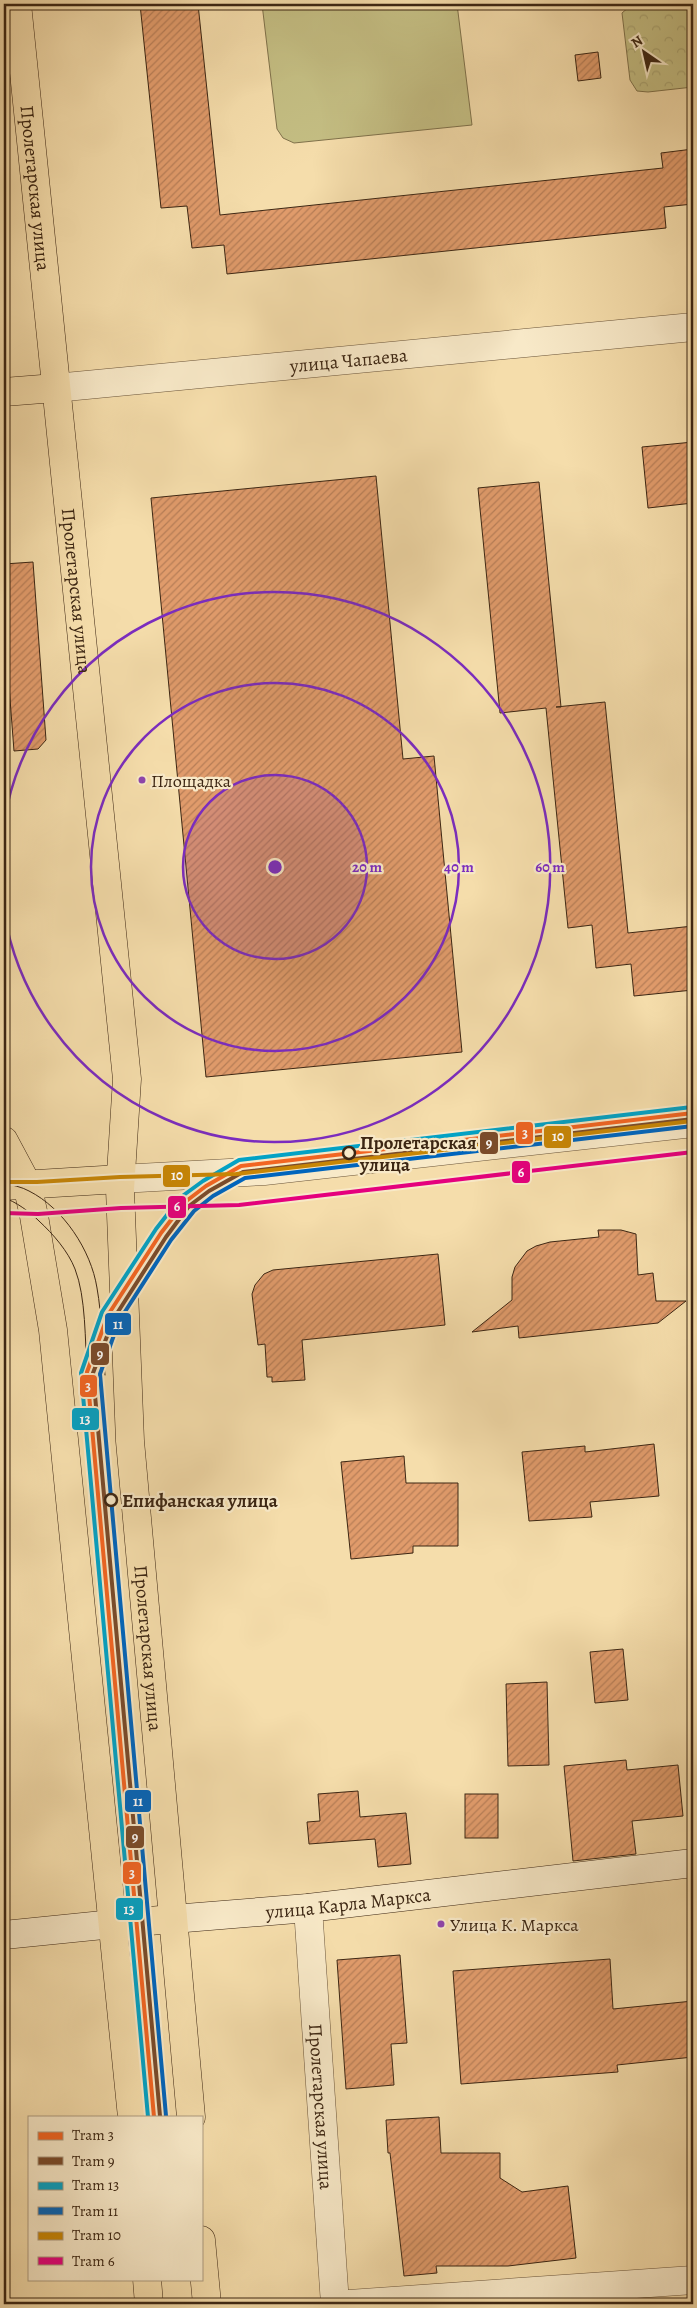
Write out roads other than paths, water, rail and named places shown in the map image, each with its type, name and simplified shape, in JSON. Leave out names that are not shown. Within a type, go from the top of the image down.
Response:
[{"type":"main road","name":"Пролетарская улица","points":[[17,4],[127,1079],[120,1179],[130,1440],[190,2116]]},
{"type":"main road","name":"улица Чапаева","points":[[4,392],[55,388]]},
{"type":"main road","points":[[4,1141],[15,1185],[34,1216],[53,1330],[132,2116]]},
{"type":"main road","points":[[15,1185],[120,1179]]},
{"type":"main road","name":"улица Карла Маркса","points":[[113,1924],[173,1919]]},
{"type":"main road","points":[[202,2251],[207,2304]]},
{"type":"main road","points":[[147,2280],[149,2304]]},
{"type":"street","name":"улица Чапаева","points":[[55,388],[693,327]]},
{"type":"street","points":[[120,1179],[264,1171],[693,1123]]},
{"type":"street","name":"улица Карла Маркса","points":[[173,1919],[308,1908],[693,1863]]},
{"type":"street","name":"Пролетарская улица","points":[[308,1908],[335,2304]]},
{"type":"street","name":"улица Карла Маркса","points":[[4,1936],[113,1924]]},
{"type":"street","points":[[349,2304],[693,2280]]},
{"type":"tram line","name":"13","points":[[148,2116],[81,1373],[102,1312],[156,1229],[181,1197],[203,1181],[239,1160],[692,1107]]},
{"type":"tram line","name":"3","points":[[154,2116],[87,1372],[108,1315],[161,1233],[185,1202],[206,1186],[241,1166],[693,1113]]},
{"type":"tram line","name":"9","points":[[160,2116],[93,1373],[114,1318],[166,1237],[189,1206],[209,1191],[243,1172],[693,1119]]},
{"type":"tram line","name":"10","points":[[4,1182],[236,1174],[692,1121]]},
{"type":"tram line","name":"11","points":[[166,2116],[100,1374],[119,1321],[171,1240],[194,1211],[213,1196],[245,1178],[693,1126]]},
{"type":"tram line","name":"6","points":[[4,1213],[38,1214],[121,1208],[239,1205],[693,1152]]},
{"type":"tram line","points":[[4,1183],[23,1188],[41,1198],[64,1219],[82,1245],[89,1259],[97,1288],[105,1375]]},
{"type":"tram line","points":[[4,1198],[18,1204],[50,1231],[72,1262],[79,1280],[83,1306],[87,1372]]},
{"type":"place","name":"Площадка","points":[[142,780]]},
{"type":"place","name":"Пролетарская улица","points":[[349,1153]]},
{"type":"place","name":"Епифанская улица","points":[[111,1500]]},
{"type":"place","name":"Улица К. Маркса","points":[[441,1924]]}]
